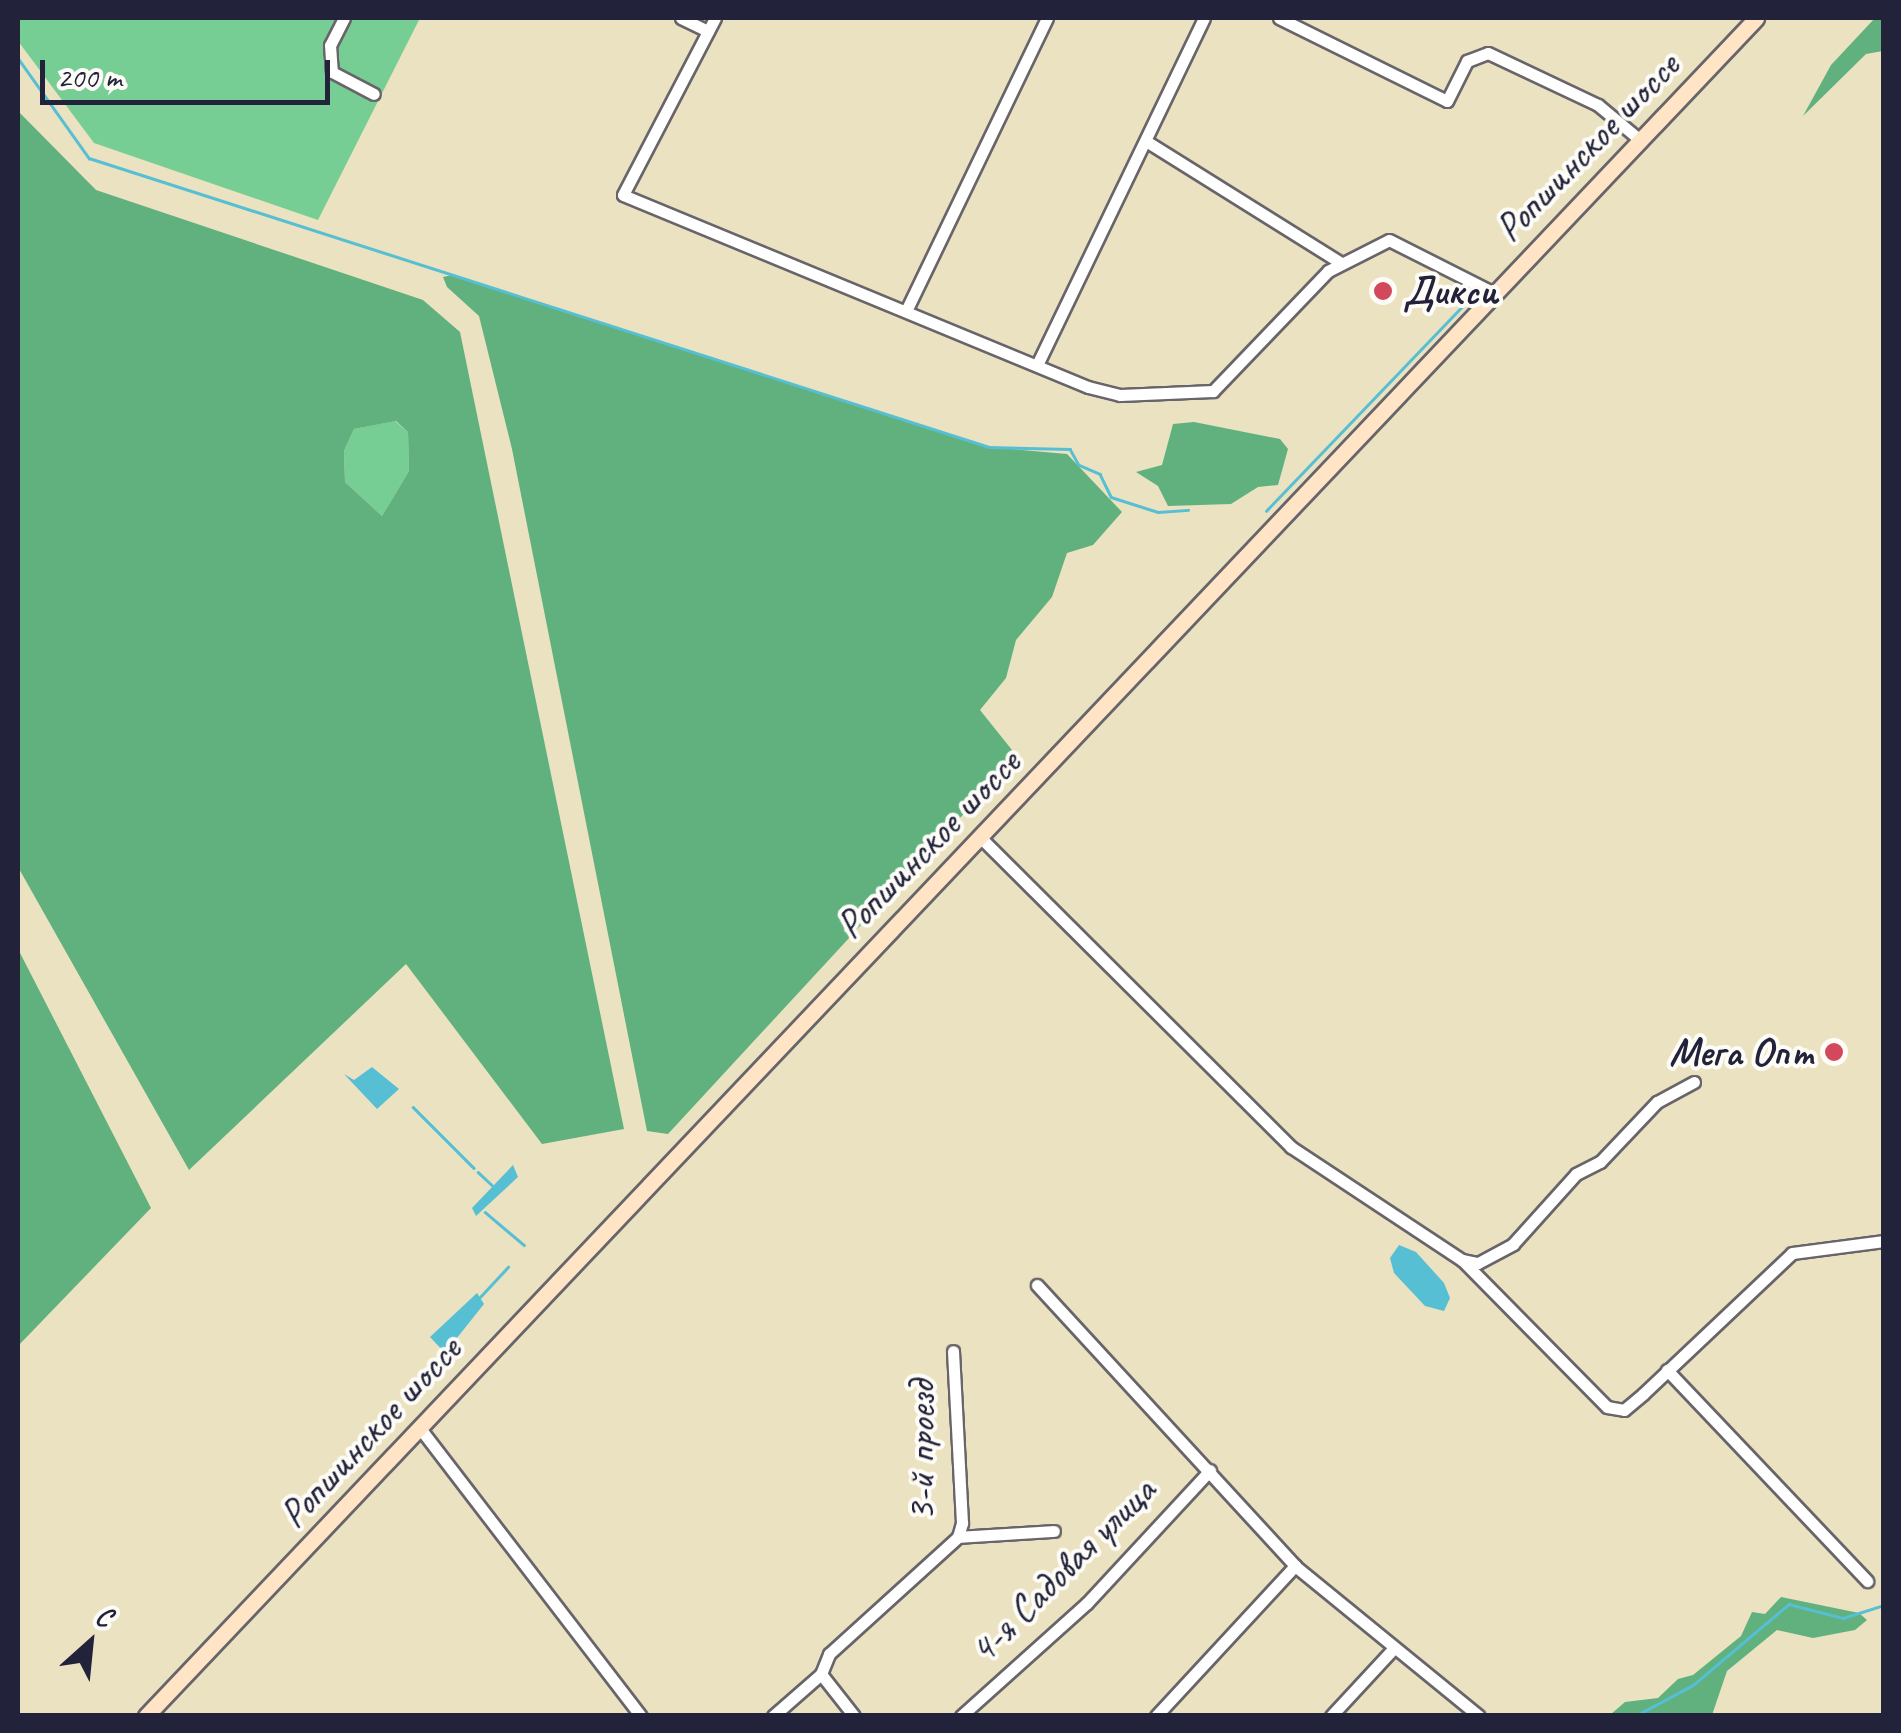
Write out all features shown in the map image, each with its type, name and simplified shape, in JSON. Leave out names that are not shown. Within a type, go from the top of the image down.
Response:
[{"type":"main road","name":"Ропшинское шоссе","points":[[146,1716],[1756,18]]},
{"type":"street","points":[[344,18],[330,45],[332,72],[374,94]]},
{"type":"street","points":[[681,18],[708,31]]},
{"type":"street","points":[[715,18],[623,195],[1037,365],[1120,394],[1213,391],[1341,263],[1389,240],[1494,293]]},
{"type":"street","points":[[906,311],[1047,18]]},
{"type":"street","points":[[1037,365],[1204,18]]},
{"type":"street","points":[[1279,18],[1447,102],[1466,61],[1488,52],[1598,105],[1639,139]]},
{"type":"street","points":[[1146,140],[1341,263]]},
{"type":"street","points":[[981,838],[1290,1147],[1462,1260],[1607,1407],[1624,1410],[1792,1254],[1884,1241]]},
{"type":"street","points":[[1462,1260],[1478,1263],[1513,1244],[1576,1174],[1600,1162],[1656,1102],[1694,1082]]},
{"type":"street","points":[[1038,1285],[1295,1566],[1479,1716]]},
{"type":"street","name":"3-й проезд","points":[[773,1716],[820,1674],[829,1654],[958,1537],[962,1524],[953,1352]]},
{"type":"street","points":[[1668,1370],[1867,1582]]},
{"type":"street","points":[[420,1427],[641,1716]]},
{"type":"street","name":"4-я Садовая улица","points":[[961,1716],[1087,1602],[1210,1470]]},
{"type":"street","points":[[958,1537],[1054,1531]]},
{"type":"street","points":[[1156,1716],[1295,1566]]},
{"type":"street","points":[[1332,1716],[1394,1648]]},
{"type":"street","points":[[820,1674],[854,1716]]},
{"type":"green space","points":[[18,18],[420,18],[318,220],[94,143],[18,41]]},
{"type":"green space","points":[[1875,18],[1883,18],[1883,51],[1866,54],[1803,116],[1831,65]]},
{"type":"green space","points":[[18,111],[96,190],[423,300],[460,332],[624,1129],[542,1144],[406,964],[189,1170],[18,867]],"holes":[[[396,421],[408,432],[409,471],[382,516],[345,482],[344,451],[354,429]]]},
{"type":"green space","points":[[452,275],[989,447],[1067,454],[1122,512],[1093,545],[1067,553],[1052,597],[1016,640],[1006,678],[980,710],[1012,750],[1008,766],[668,1134],[647,1131],[512,449],[479,316],[447,287],[443,277]]},
{"type":"green space","points":[[395,421],[408,432],[409,471],[382,516],[345,482],[344,451],[354,429]]},
{"type":"green space","points":[[1194,422],[1280,439],[1288,449],[1278,485],[1258,487],[1231,504],[1168,506],[1158,486],[1136,472],[1162,465],[1173,424]]},
{"type":"green space","points":[[18,949],[151,1208],[18,1346]]},
{"type":"green space","points":[[1781,1597],[1859,1613],[1867,1620],[1855,1630],[1813,1638],[1777,1630],[1727,1671],[1712,1715],[1610,1715],[1625,1702],[1658,1698],[1678,1679],[1693,1675],[1741,1636],[1752,1612],[1765,1614]]},
{"type":"water","points":[[372,1067],[399,1089],[377,1109],[344,1074],[354,1080]]},
{"type":"water","points":[[513,1165],[518,1177],[476,1216],[472,1208]]},
{"type":"water","points":[[1399,1245],[1416,1252],[1444,1283],[1450,1298],[1444,1311],[1425,1306],[1394,1273],[1390,1258]]},
{"type":"water","points":[[477,1293],[484,1304],[445,1353],[430,1337]]},
{"type":"waterway","points":[[18,58],[89,158],[989,447],[1070,449],[1079,465],[1100,474],[1111,497],[1158,512],[1188,510]]},
{"type":"waterway","points":[[1266,511],[1472,296]]},
{"type":"waterway","points":[[413,1107],[474,1168]]},
{"type":"waterway","points":[[478,1172],[492,1185]]},
{"type":"waterway","points":[[485,1212],[524,1245]]},
{"type":"waterway","points":[[480,1297],[508,1267]]},
{"type":"waterway","points":[[1635,1716],[1693,1685],[1789,1604],[1843,1618],[1884,1605]]},
{"type":"place","name":"Дикси","points":[[1383,291]]},
{"type":"place","name":"Мега Опт","points":[[1834,1052]]}]
